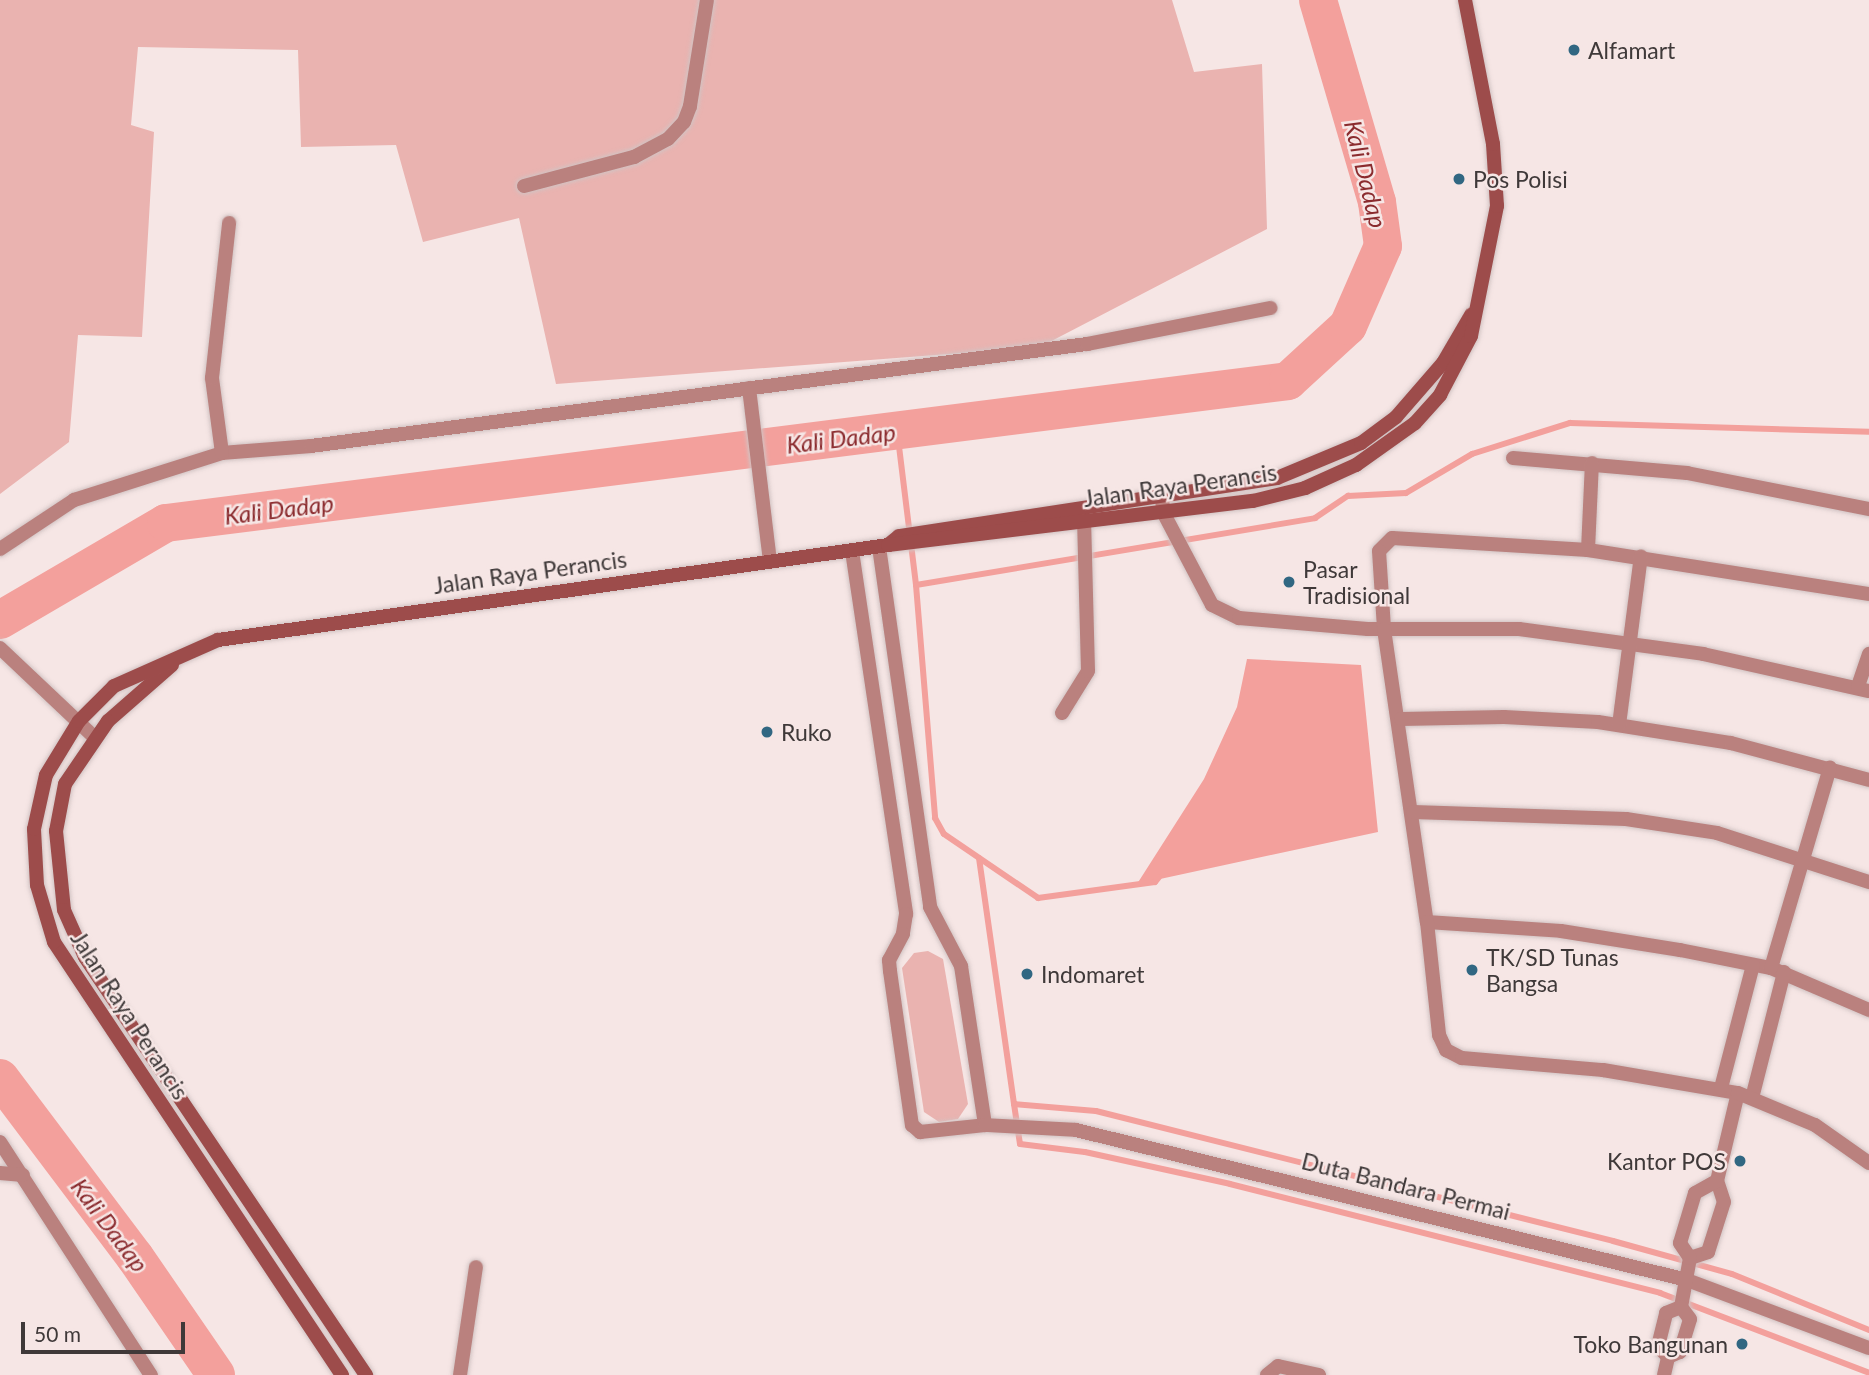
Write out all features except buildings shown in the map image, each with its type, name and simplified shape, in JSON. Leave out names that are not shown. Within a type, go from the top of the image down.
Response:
[{"type":"street","points":[[524,186],[635,157],[668,139],[684,122],[690,106],[707,0]]},
{"type":"street","name":"Jalan Raya Perancis","points":[[918,539],[1163,512],[1283,495],[1330,478],[1387,446],[1440,395],[1471,336],[1474,310],[1497,206],[1493,144],[1465,0]]},
{"type":"street","points":[[222,453],[212,379],[229,223]]},
{"type":"street","points":[[0,548],[74,500],[222,453],[311,446],[1087,345],[1271,308]]},
{"type":"street","name":"Jalan Raya Perancis","points":[[342,1375],[54,942],[37,886],[34,829],[47,775],[79,721],[114,686],[153,666],[182,658],[218,640],[852,551],[1277,478],[1361,443],[1419,394],[1474,310]]},
{"type":"street","points":[[750,388],[770,562]]},
{"type":"street","points":[[1513,458],[1687,473],[1869,509]]},
{"type":"street","points":[[1588,550],[1592,463]]},
{"type":"street","points":[[1162,496],[1163,512],[1175,536],[1212,605],[1224,613],[1384,629],[1519,629],[1632,642],[1863,688],[1869,654]]},
{"type":"street","points":[[1062,713],[1088,671],[1089,575],[1084,521]]},
{"type":"street","points":[[1869,594],[1641,556],[1588,550],[1392,538],[1379,551],[1384,629],[1401,719],[1439,1035],[1446,1050],[1462,1058],[1603,1070],[1721,1088],[1815,1125],[1869,1163]]},
{"type":"street","points":[[892,544],[930,907],[961,965],[985,1125]]},
{"type":"street","name":"Duta Bandara Permai","points":[[852,551],[906,914],[890,971],[912,1125],[920,1132],[985,1125],[1076,1130],[1687,1280],[1869,1348]]},
{"type":"street","points":[[1619,725],[1632,642],[1641,556]]},
{"type":"street","points":[[0,649],[93,737]]},
{"type":"street","name":"Jalan Raya Perancis","points":[[182,658],[93,737],[65,784],[58,809],[58,885],[73,934],[366,1375]]},
{"type":"street","points":[[1401,719],[1504,717],[1619,725],[1731,743],[1830,767],[1869,780]]},
{"type":"street","points":[[1752,1098],[1803,858],[1830,767]]},
{"type":"street","points":[[1413,812],[1626,819],[1717,833],[1803,858],[1869,882]]},
{"type":"street","points":[[1427,922],[1561,931],[1754,965],[1778,970],[1869,1010]]},
{"type":"street","points":[[1721,1088],[1754,965]]},
{"type":"street","points":[[1668,1357],[1658,1346],[1666,1313],[1708,1252],[1724,1202],[1717,1181],[1738,1093]]},
{"type":"street","points":[[0,1142],[151,1375]]},
{"type":"street","points":[[0,1173],[23,1175]]},
{"type":"street","points":[[1668,1357],[1681,1352],[1690,1319],[1687,1280],[1680,1243],[1695,1193],[1717,1181]]},
{"type":"street","points":[[460,1375],[476,1267]]},
{"type":"street","points":[[1664,1375],[1668,1357]]},
{"type":"street","points":[[1267,1375],[1278,1366],[1319,1375]]},
{"type":"shaded area","points":[[0,0],[1172,0],[1194,72],[1262,64],[1267,229],[1040,347],[556,384],[519,218],[423,242],[396,145],[301,147],[298,50],[138,47],[131,125],[154,132],[142,337],[78,335],[69,442],[0,494]]},
{"type":"shaded area","points":[[1247,659],[1361,665],[1378,832],[1137,884],[1204,779],[1237,707]]},
{"type":"shaded area","points":[[928,951],[943,959],[968,1104],[958,1119],[939,1122],[924,1112],[902,968],[914,953]]},
{"type":"waterway","name":"Kali Dadap","points":[[0,620],[166,523],[1288,381],[1348,326],[1383,246],[1377,202],[1318,0]]},
{"type":"waterway","points":[[897,430],[916,585],[1315,518],[1348,496],[1406,493],[1472,454],[1570,423],[1869,432]]},
{"type":"waterway","points":[[916,585],[935,818],[944,834],[1038,898],[1155,882],[1159,877]]},
{"type":"waterway","points":[[979,858],[1014,1104],[1096,1111],[1613,1241],[1732,1274],[1869,1330]]},
{"type":"waterway","name":"Kali Dadap","points":[[0,1078],[135,1257],[216,1375]]},
{"type":"waterway","points":[[1014,1104],[1020,1144],[1085,1152],[1230,1184],[1660,1293],[1869,1373]]},
{"type":"place","name":"Alfamart","points":[[1574,50]]},
{"type":"place","name":"Pos Polisi","points":[[1459,179]]},
{"type":"place","name":"Pasar Tradisional","points":[[1289,582]]},
{"type":"place","name":"Ruko","points":[[767,732]]},
{"type":"place","name":"TK/SD Tunas Bangsa","points":[[1472,970]]},
{"type":"place","name":"Indomaret","points":[[1027,974]]},
{"type":"place","name":"Kantor POS","points":[[1740,1161]]},
{"type":"place","name":"Toko Bangunan","points":[[1742,1344]]}]
